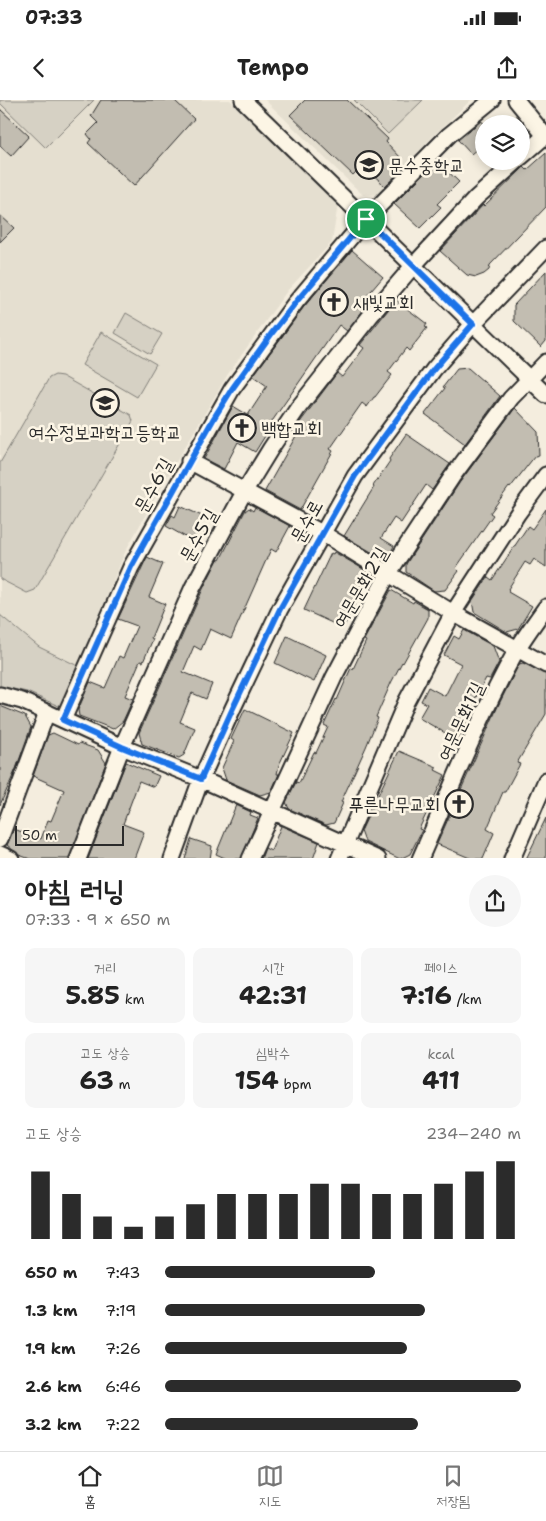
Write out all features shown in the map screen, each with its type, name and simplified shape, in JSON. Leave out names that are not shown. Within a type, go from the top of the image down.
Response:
[{"type":"street","points":[[244,100],[546,395]]},
{"type":"street","name":"문수6길","points":[[63,720],[131,567],[232,389],[296,302],[366,219],[449,135],[492,100]]},
{"type":"street","points":[[516,100],[546,136],[530,149]]},
{"type":"street","name":"문수5길","points":[[78,858],[122,747],[193,587],[244,492],[298,408],[370,315],[476,198],[507,170]]},
{"type":"street","name":"문수로","points":[[174,855],[201,779],[280,609],[355,476],[434,369],[473,324],[546,248]]},
{"type":"street","name":"여문문화2길","points":[[250,858],[334,677],[388,574],[452,477],[511,398],[546,362]]},
{"type":"street","points":[[190,461],[322,533],[453,613],[546,665]]},
{"type":"street","points":[[339,858],[406,702],[453,613],[518,513],[546,475]]},
{"type":"street","name":"여문문화1길","points":[[420,858],[462,762],[518,649],[546,607]]},
{"type":"street","points":[[0,695],[22,701],[122,747],[201,779],[378,858]]},
{"type":"street","points":[[0,839],[47,712]]},
{"type":"street","points":[[512,858],[546,780]]},
{"type":"street","points":[[0,854],[11,858]]},
{"type":"shaded area","name":"여수정보과학고등학교","points":[[0,100],[230,100],[338,204],[332,242],[287,291],[228,374],[155,498],[126,550],[78,666],[39,647],[0,615]]},
{"type":"shaded area","points":[[0,100],[94,100],[46,148],[0,103]]},
{"type":"shaded area","name":"문수중학교","points":[[265,100],[471,100],[433,136],[379,194],[363,195]]},
{"type":"shaded area","points":[[354,100],[423,100],[388,134]]},
{"type":"shaded area","points":[[126,313],[162,334],[150,354],[115,333]]},
{"type":"shaded area","points":[[101,332],[156,364],[137,397],[82,365]]},
{"type":"shaded area","points":[[55,375],[62,376],[131,415],[133,421],[35,590],[27,593],[0,579],[0,463],[49,378]]},
{"type":"shaded area","points":[[0,615],[39,647],[78,666],[61,707],[27,692],[0,686]]},
{"type":"building","points":[[101,100],[174,100],[194,119],[134,186],[88,143],[91,139],[87,134],[98,123],[91,116]]},
{"type":"building","points":[[305,100],[347,100],[388,139],[386,142],[402,159],[396,165],[402,170],[385,186],[363,165],[353,175],[290,115]]},
{"type":"building","points":[[0,109],[29,136],[11,156],[0,146]]},
{"type":"building","points":[[475,126],[475,151],[471,154],[458,140]]},
{"type":"building","points":[[546,153],[546,207],[490,265],[489,270],[476,277],[467,275],[440,251],[483,205],[521,170],[530,170],[530,167]]},
{"type":"building","points":[[437,161],[459,182],[437,204],[441,207],[420,228],[394,204]]},
{"type":"building","points":[[0,215],[14,228],[0,242]]},
{"type":"building","points":[[352,250],[383,277],[360,304],[365,308],[347,331],[339,325],[268,427],[270,428],[255,452],[238,442],[224,469],[204,459],[233,406],[248,415],[267,386],[253,376],[303,308]]},
{"type":"building","points":[[546,271],[546,341],[541,347],[514,321],[514,305]]},
{"type":"building","points":[[396,300],[427,324],[425,327],[427,328],[409,351],[406,348],[388,372],[392,375],[367,407],[362,403],[348,423],[330,449],[333,451],[300,510],[265,491],[301,427],[298,425],[337,373],[342,377],[364,348],[360,345]]},
{"type":"building","points":[[468,368],[500,396],[465,444],[425,414],[457,369]]},
{"type":"building","points":[[515,408],[538,432],[539,455],[535,456],[490,513],[493,515],[456,568],[459,571],[445,590],[434,591],[406,572],[406,564],[460,482]]},
{"type":"building","points":[[406,434],[450,464],[432,490],[426,485],[401,523],[394,518],[381,538],[394,546],[388,557],[380,557],[344,536],[390,461],[389,459]]},
{"type":"building","points":[[180,506],[202,516],[196,527],[205,532],[200,542],[190,537],[189,539],[166,526],[172,515],[175,517]]},
{"type":"building","points":[[255,507],[290,526],[276,552],[271,549],[231,639],[210,629],[201,650],[194,646],[183,672],[212,684],[206,699],[192,693],[180,722],[195,728],[184,755],[179,758],[142,744],[139,733],[203,589],[245,511],[249,508],[253,511]]},
{"type":"building","points":[[546,509],[546,567],[534,559],[530,565],[525,562],[508,589],[508,592],[532,606],[518,629],[507,632],[474,612],[472,601],[488,577],[492,580],[528,526],[532,529]]},
{"type":"building","points":[[334,552],[370,573],[343,628],[304,610],[331,553],[333,554]]},
{"type":"building","points":[[147,557],[163,564],[149,597],[165,604],[143,662],[140,661],[125,696],[133,699],[123,721],[113,729],[79,716],[78,710],[90,682],[105,688],[119,656],[123,658],[137,626],[118,619]]},
{"type":"building","points":[[391,590],[413,603],[414,601],[428,609],[428,618],[391,683],[334,823],[326,825],[289,809],[286,802],[296,782],[299,783],[314,752],[316,753],[328,727],[324,725],[351,668],[353,669],[366,641],[364,640]]},
{"type":"building","points":[[464,630],[493,646],[499,662],[490,679],[486,678],[470,709],[475,711],[461,742],[419,718],[427,704],[421,701],[428,687],[445,696],[461,664],[444,655],[454,636],[459,639]]},
{"type":"building","points":[[287,636],[326,655],[314,682],[275,663]]},
{"type":"building","points":[[523,663],[546,674],[546,714],[517,763],[520,764],[505,792],[503,792],[487,829],[494,833],[483,858],[470,858],[437,844],[498,706],[519,664]]},
{"type":"building","points":[[0,706],[25,716],[31,727],[16,769],[0,805]]},
{"type":"building","points":[[245,709],[294,733],[279,765],[277,774],[279,774],[271,792],[260,795],[226,780],[222,768],[234,741],[231,739]]},
{"type":"building","points":[[53,733],[78,745],[79,743],[98,750],[106,763],[69,858],[27,858],[19,855],[7,845],[14,829],[41,839],[48,820],[51,821],[64,790],[33,776],[48,735]]},
{"type":"building","points":[[399,751],[437,767],[435,770],[445,775],[419,829],[422,830],[410,854],[398,858],[365,842],[361,831]]},
{"type":"building","points":[[126,762],[159,776],[154,787],[139,781],[123,824],[144,832],[134,858],[88,858]]},
{"type":"building","points":[[236,805],[251,812],[250,815],[258,818],[241,858],[225,858],[216,854]]},
{"type":"building","points":[[546,818],[546,858],[526,858]]},
{"type":"building","points":[[277,824],[319,842],[313,858],[261,858],[265,848],[271,851],[281,826]]},
{"type":"building","points":[[191,839],[212,846],[210,858],[185,858]]},
{"type":"place","name":"문수중학교","points":[[369,165]]},
{"type":"place","name":"새빛교회","points":[[334,302]]},
{"type":"place","name":"여수정보과학고등학교","points":[[105,403]]},
{"type":"place","name":"백합교회","points":[[242,428]]},
{"type":"place","name":"푸른나무교회","points":[[459,804]]},
{"type":"route","points":[[366,219],[473,324],[434,369],[355,476],[280,609],[201,779],[122,747],[63,720],[131,567],[214,418],[272,333],[366,219]]}]
